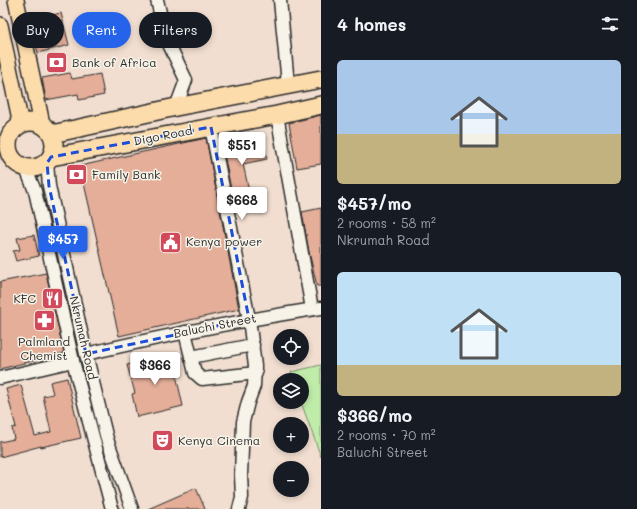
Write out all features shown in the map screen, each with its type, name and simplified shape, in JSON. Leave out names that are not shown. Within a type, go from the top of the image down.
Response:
[{"type":"highway","name":"Digo Road","points":[[47,129],[176,107],[288,84],[321,79]]},
{"type":"highway","name":"Digo Road","points":[[49,160],[321,105]]},
{"type":"highway","points":[[35,122],[47,129],[55,144],[54,153],[49,160],[39,167],[26,169],[14,162],[5,150],[10,134],[21,124],[35,122]]},
{"type":"main road","points":[[16,0],[47,129]]},
{"type":"main road","points":[[0,25],[21,124]]},
{"type":"street","points":[[157,0],[166,38],[186,80],[176,107]]},
{"type":"street","points":[[280,0],[288,84]]},
{"type":"street","points":[[277,115],[317,309]]},
{"type":"street","points":[[211,127],[249,320],[256,373],[254,386],[243,422],[240,475],[242,497],[239,509]]},
{"type":"street","name":"Nkrumah Road","points":[[49,160],[49,186],[86,354],[107,439],[132,509]]},
{"type":"street","name":"Nkrumah Road","points":[[26,169],[35,191],[73,360],[112,509]]},
{"type":"street","name":"Baluchi Street","points":[[86,354],[185,332],[317,309]]},
{"type":"street","points":[[185,332],[195,373],[202,379],[256,373]]},
{"type":"street","points":[[191,357],[253,345]]},
{"type":"street","points":[[0,378],[73,360]]},
{"type":"highlighted area","points":[[211,127],[249,319],[86,354],[49,186],[47,163],[51,157]]},
{"type":"green space","points":[[321,365],[321,457],[309,424],[309,417],[306,417],[304,409],[309,409],[309,373],[291,372]]},
{"type":"building","points":[[64,25],[69,45],[64,46]]},
{"type":"building","points":[[37,48],[57,48],[38,53]]},
{"type":"building","points":[[70,73],[72,79],[100,74],[104,95],[79,100],[78,94],[46,100],[42,78]]},
{"type":"building","points":[[321,115],[321,164],[297,168],[289,123]]},
{"type":"building","points":[[262,135],[267,159],[243,164],[252,205],[235,209],[222,144]]},
{"type":"building","points":[[206,138],[239,309],[119,336],[80,166]]},
{"type":"building","points":[[321,208],[321,286],[317,286],[302,212]]},
{"type":"building","points":[[34,235],[39,256],[16,261],[13,251],[20,250],[17,238]]},
{"type":"building","points":[[46,273],[64,353],[0,369],[0,282]]},
{"type":"building","points":[[172,354],[178,375],[176,375],[183,406],[137,417],[132,394],[135,393],[127,365]]},
{"type":"building","points":[[67,378],[81,438],[41,446],[0,457],[0,442],[14,439],[12,428],[16,427],[6,389],[21,385],[35,436],[51,432],[43,396],[53,394],[50,382]]},
{"type":"building","points":[[196,488],[205,509],[148,509]]},
{"type":"place","name":"Bank of Africa","points":[[56,63]]},
{"type":"place","name":"Family Bank","points":[[77,175]]},
{"type":"place","name":"Kenya power","points":[[170,242]]},
{"type":"place","name":"KFC","points":[[52,299]]},
{"type":"place","name":"Palmland Chemist","points":[[44,321]]},
{"type":"place","name":"Kenya Cinema","points":[[163,441]]}]
